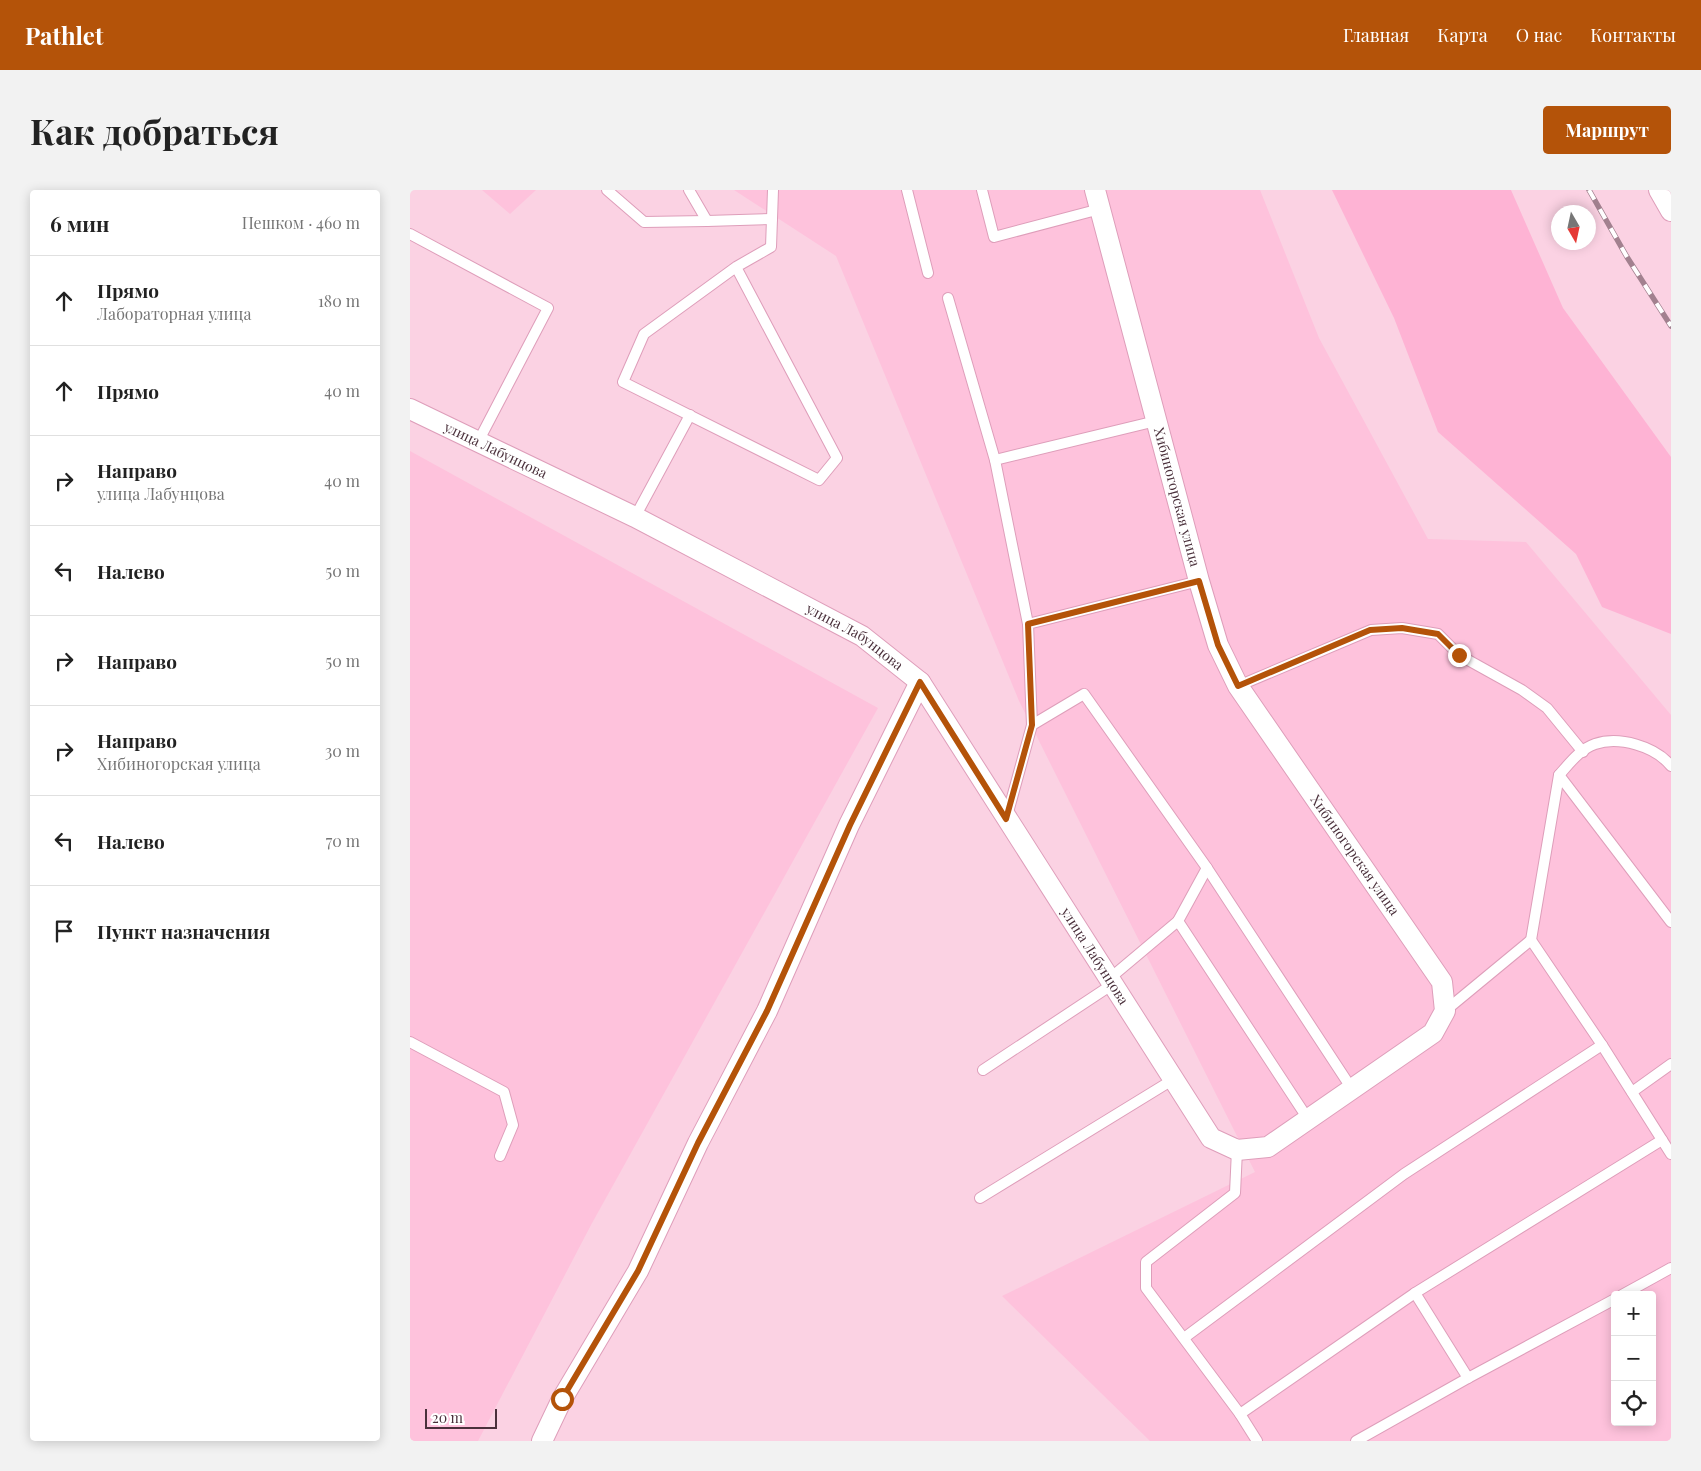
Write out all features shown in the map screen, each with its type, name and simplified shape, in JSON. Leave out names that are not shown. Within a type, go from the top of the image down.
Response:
[{"type":"street","points":[[1659,190],[1671,211]]},
{"type":"street","name":"Хибиногорская улица","points":[[1098,200],[1199,581],[1218,645],[1238,686],[1442,982],[1445,1011]]},
{"type":"street","name":"улица Лабунцова","points":[[410,409],[635,517],[862,636],[920,682],[1211,1138],[1237,1150]]},
{"type":"street","points":[[542,1441],[562,1399],[638,1271],[698,1143],[767,1011],[850,825],[920,682]]},
{"type":"street","points":[[1237,1150],[1268,1147],[1434,1033],[1445,1011]]},
{"type":"lane","points":[[607,190],[644,222],[772,219]]},
{"type":"lane","points":[[689,190],[707,221]]},
{"type":"lane","points":[[736,267],[836,458],[819,480],[623,382],[644,334],[736,267],[771,247],[773,190]]},
{"type":"lane","points":[[908,190],[928,273]]},
{"type":"lane","points":[[982,190],[994,237],[1098,200]]},
{"type":"lane","points":[[410,234],[548,308],[478,442]]},
{"type":"lane","points":[[948,298],[995,460],[1028,624],[1032,725],[1006,819]]},
{"type":"lane","points":[[635,517],[690,416]]},
{"type":"lane","points":[[995,460],[1156,420]]},
{"type":"lane","points":[[1028,624],[1199,581]]},
{"type":"lane","points":[[1238,686],[1370,630],[1402,628],[1438,634],[1459,655],[1522,690],[1547,708],[1582,752]]},
{"type":"lane","points":[[1032,725],[1084,694],[1207,868],[1352,1089]]},
{"type":"lane","points":[[1445,1011],[1531,940],[1559,775],[1575,758],[1594,744],[1619,741],[1644,746],[1671,766]]},
{"type":"lane","points":[[1559,775],[1671,922]]},
{"type":"lane","points":[[983,1070],[1111,982],[1178,922],[1207,868]]},
{"type":"lane","points":[[1178,922],[1308,1119]]},
{"type":"lane","points":[[1531,940],[1602,1045],[1671,1154]]},
{"type":"lane","points":[[410,1042],[504,1092],[513,1125],[500,1156]]},
{"type":"lane","points":[[1184,1338],[1404,1174],[1602,1045]]},
{"type":"lane","points":[[1632,1092],[1671,1064]]},
{"type":"lane","points":[[980,1198],[1174,1079]]},
{"type":"lane","points":[[1240,1414],[1415,1293],[1662,1140]]},
{"type":"lane","points":[[1237,1150],[1235,1193],[1146,1262],[1146,1288],[1258,1441]]},
{"type":"lane","points":[[1629,1291],[1671,1268]]},
{"type":"lane","points":[[1415,1293],[1468,1378]]},
{"type":"lane","points":[[1356,1441],[1611,1301]]},
{"type":"shaded area","points":[[482,190],[536,190],[510,214]]},
{"type":"shaded area","points":[[734,190],[1260,190],[1319,338],[1428,539],[1526,542],[1671,715],[1671,1441],[1150,1441],[1002,1296],[1255,1172],[1019,701],[836,256]]},
{"type":"shaded area","points":[[1332,190],[1511,190],[1563,308],[1671,457],[1671,634],[1602,607],[1576,554],[1438,432],[1394,318]]},
{"type":"shaded area","points":[[410,451],[878,708],[591,1225],[478,1441],[410,1441]]},
{"type":"railway","points":[[1589,190],[1627,257],[1671,326]]},
{"type":"route","points":[[562,1399],[638,1271],[698,1143],[767,1011],[850,825],[920,682],[1006,819],[1032,725],[1028,624],[1199,581],[1218,645],[1238,686],[1370,630],[1402,628],[1438,634],[1459,655]]}]
